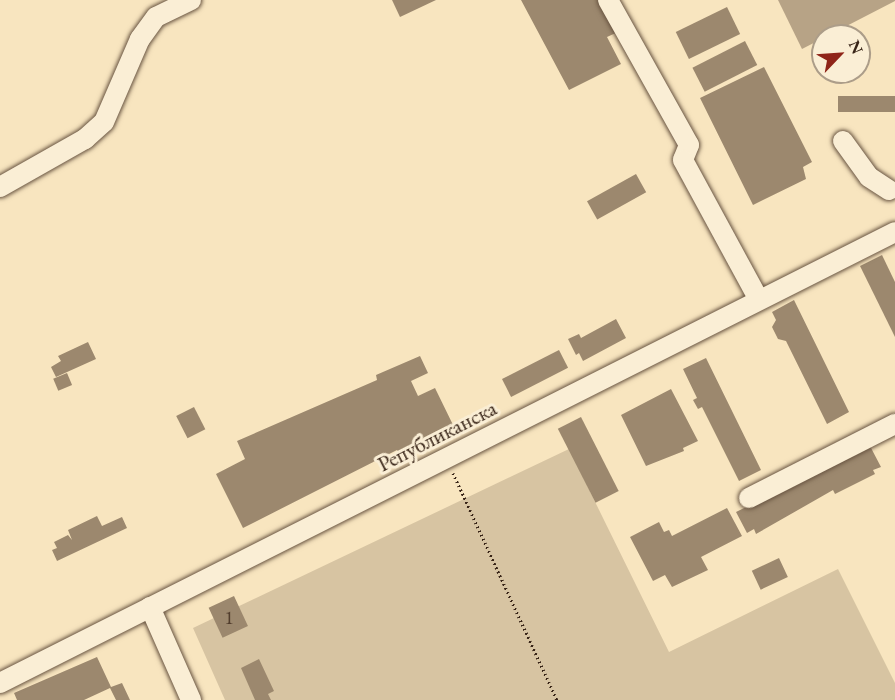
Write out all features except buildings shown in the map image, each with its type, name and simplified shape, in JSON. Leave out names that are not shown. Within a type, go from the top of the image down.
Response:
[{"type":"street","points":[[0,187],[85,139],[104,122],[146,32],[156,17],[191,0]]},
{"type":"street","points":[[608,0],[689,145],[683,160],[758,298]]},
{"type":"street","points":[[843,141],[869,177],[893,192]]},
{"type":"street","name":"Републиканска","points":[[0,683],[446,459],[758,298],[895,232]]},
{"type":"street","points":[[749,498],[895,424]]},
{"type":"street","points":[[150,607],[191,700]]},
{"type":"path","points":[[446,459],[557,700]]},
{"type":"shaded area","points":[[778,0],[895,0],[850,24],[811,24],[811,44],[802,49]]},
{"type":"shaded area","points":[[569,449],[669,652],[838,569],[895,683],[895,700],[225,700],[193,628]]}]
